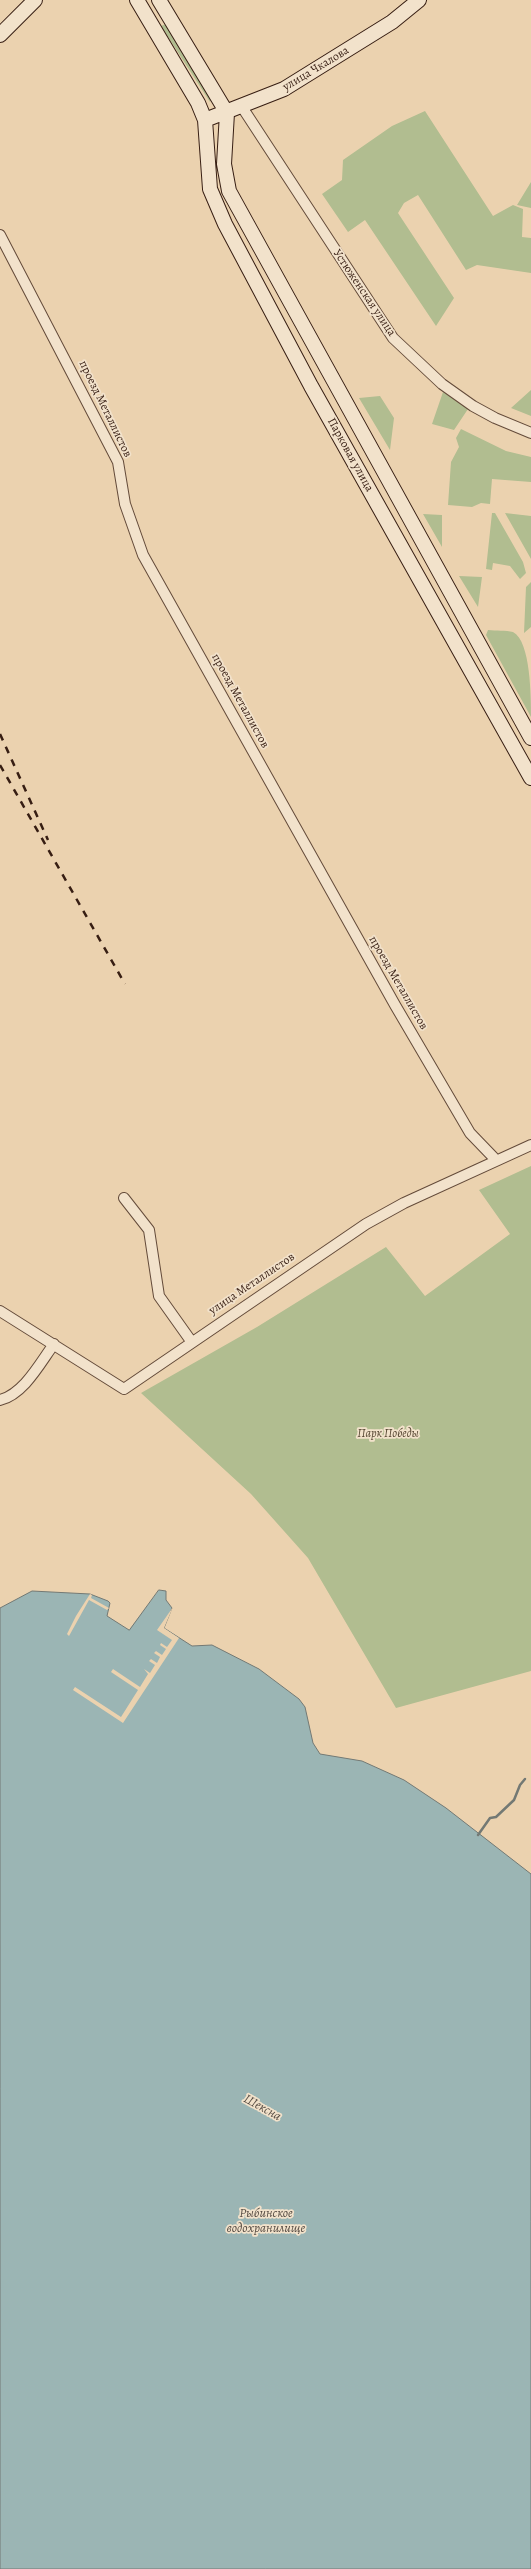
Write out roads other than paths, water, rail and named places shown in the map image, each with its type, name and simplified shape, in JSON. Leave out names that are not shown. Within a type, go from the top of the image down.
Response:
[{"type":"main road","points":[[0,36],[35,0]]},
{"type":"main road","points":[[137,0],[198,103],[205,120]]},
{"type":"main road","points":[[159,0],[226,113]]},
{"type":"main road","name":"улица Чкалова","points":[[205,120],[242,107],[289,86],[392,22],[419,0]]},
{"type":"main road","name":"Парковая улица","points":[[226,113],[224,164],[229,191],[531,738]]},
{"type":"main road","name":"Парковая улица","points":[[205,120],[210,189],[222,218],[311,386],[531,778]]},
{"type":"street","name":"Устюженская улица","points":[[242,107],[393,338],[442,384],[473,406],[495,418],[531,433]]},
{"type":"street","name":"проезд Металлистов","points":[[0,235],[118,462],[125,504],[143,555],[399,1012],[470,1133],[496,1160]]},
{"type":"street","name":"улица Металлистов","points":[[0,1312],[124,1388],[191,1341],[366,1224],[404,1203],[531,1145]]},
{"type":"street","points":[[124,1198],[149,1230],[159,1296],[191,1341]]},
{"type":"street","points":[[0,1400],[9,1398],[21,1388],[54,1344]]},
{"type":"water","name":"Рыбинское водохранилище","points":[[159,1590],[166,1591],[166,1600],[172,1608],[164,1628],[192,1646],[212,1645],[259,1669],[299,1699],[305,1707],[313,1743],[320,1754],[362,1761],[404,1780],[446,1808],[531,1874],[531,2569],[0,2569],[0,1608],[32,1591],[90,1594],[108,1601],[110,1603],[107,1616],[129,1630]]},
{"type":"waterway","points":[[478,1835],[490,1818],[496,1817],[514,1800],[520,1785],[525,1779]]},
{"type":"railway","points":[[0,734],[48,840]]},
{"type":"railway","points":[[0,765],[125,984]]},
{"type":"park label","name":"Парк Победы","points":[[388,1434]]},
{"type":"water label","name":"Шексна","points":[[262,2108]]}]
